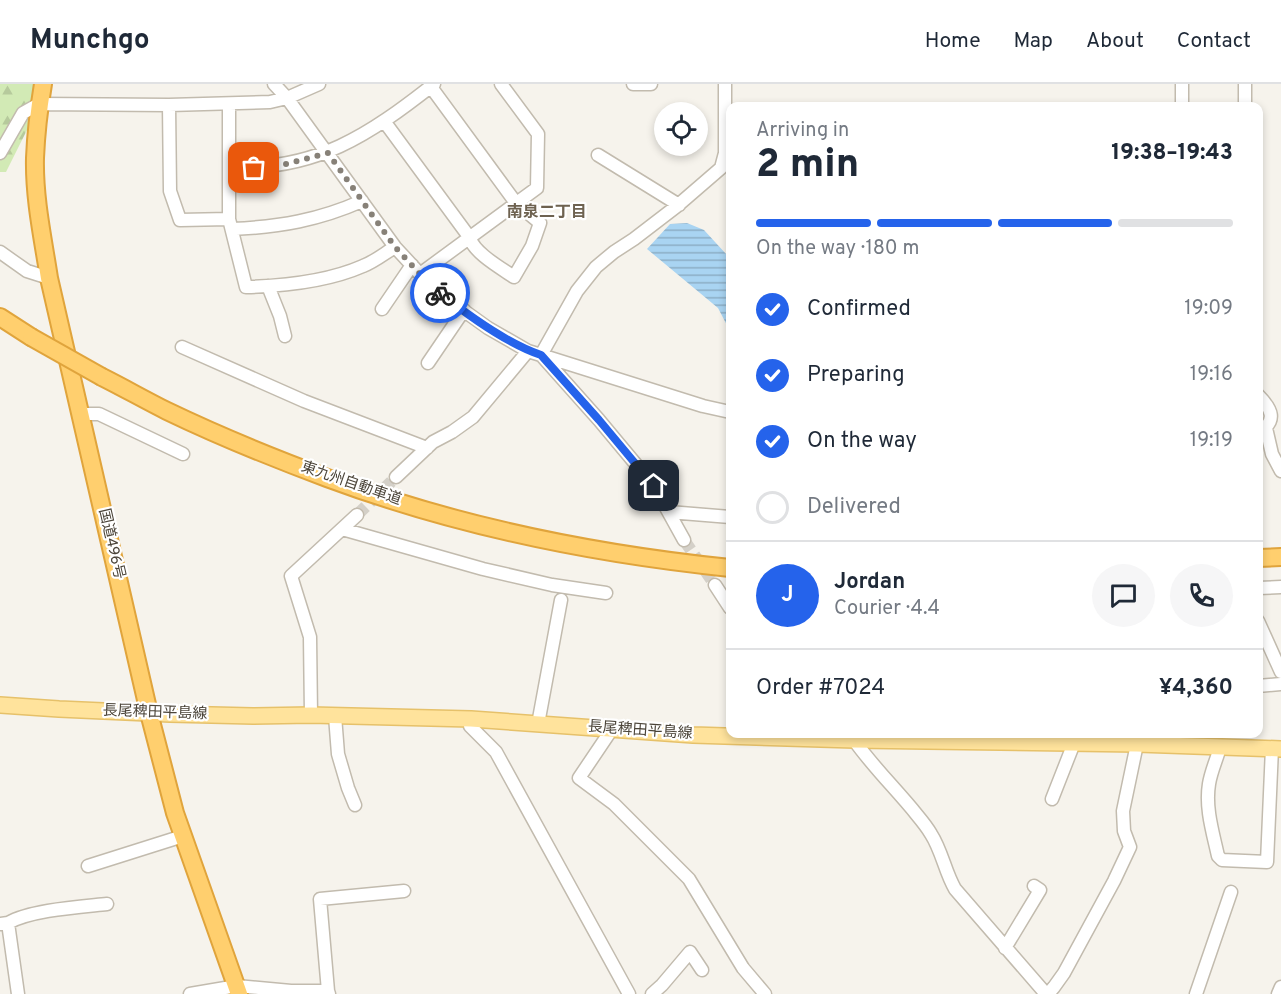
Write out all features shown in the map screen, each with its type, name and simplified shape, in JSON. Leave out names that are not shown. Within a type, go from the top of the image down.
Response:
[{"type":"highway","name":"国道496号","points":[[43,84],[39,104],[35,159],[39,216],[49,278],[149,713],[175,813],[238,990]]},
{"type":"highway","name":"東九州自動車道","points":[[0,317],[102,377],[168,411],[244,445],[328,478],[411,505],[547,540],[618,554],[726,568]]},
{"type":"highway","points":[[1263,558],[1281,557]]},
{"type":"main road","name":"長尾稗田平島線","points":[[0,705],[149,713],[471,719],[726,735]]},
{"type":"main road","name":"長尾稗田平島線","points":[[841,738],[854,740],[897,738]]},
{"type":"main road","name":"長尾稗田平島線","points":[[944,738],[1276,749]]},
{"type":"street","points":[[274,84],[328,153],[395,247],[442,295],[488,328],[528,351],[726,411]]},
{"type":"street","points":[[0,153],[23,113],[39,104],[169,105],[270,102],[287,98],[319,84]]},
{"type":"street","points":[[382,309],[416,270],[470,238],[537,188],[538,134],[501,84]]},
{"type":"street","points":[[633,84],[651,84]]},
{"type":"street","points":[[541,355],[578,291],[596,267],[679,205],[721,168],[724,160],[725,84]]},
{"type":"street","points":[[1182,84],[1182,102]]},
{"type":"street","points":[[1245,84],[1245,102]]},
{"type":"street","points":[[230,167],[278,166],[328,153],[384,121],[433,85],[516,204],[540,223],[532,246],[514,277],[471,244],[470,238],[384,121]]},
{"type":"street","points":[[229,104],[231,224],[246,287],[282,286],[343,273],[363,266],[395,247]]},
{"type":"street","points":[[169,105],[170,191],[180,220],[258,228],[319,217],[363,201]]},
{"type":"street","points":[[598,155],[679,205]]},
{"type":"street","points":[[0,252],[27,271],[49,278]]},
{"type":"street","points":[[268,286],[285,336]]},
{"type":"street","points":[[428,363],[464,310]]},
{"type":"street","points":[[182,346],[304,401],[427,448]]},
{"type":"street","points":[[396,477],[433,442],[473,417],[528,351]]},
{"type":"street","points":[[541,355],[654,486],[684,540]]},
{"type":"street","points":[[1263,401],[1270,410],[1272,454],[1281,471]]},
{"type":"street","points":[[81,414],[99,414],[183,454]]},
{"type":"street","points":[[669,512],[726,517]]},
{"type":"street","points":[[311,715],[310,637],[291,576],[357,515]]},
{"type":"street","points":[[342,529],[483,569],[552,585],[606,593]]},
{"type":"street","points":[[715,585],[726,598]]},
{"type":"street","points":[[1263,588],[1281,587]]},
{"type":"street","points":[[538,724],[561,600]]},
{"type":"street","points":[[1263,632],[1281,672]]},
{"type":"street","points":[[1263,686],[1281,684]]},
{"type":"street","points":[[335,716],[338,754],[355,805]]},
{"type":"street","points":[[471,719],[471,726],[496,752],[629,994]]},
{"type":"street","points":[[612,729],[579,778],[614,804],[689,879],[743,968],[765,994]]},
{"type":"street","points":[[854,740],[866,758],[931,834],[955,889],[1047,994],[1064,973],[1130,847],[1124,831],[1124,811],[1137,744]]},
{"type":"street","points":[[1052,798],[1074,743]]},
{"type":"street","points":[[1220,747],[1209,783],[1208,805],[1218,856],[1222,860],[1267,862],[1276,749]]},
{"type":"street","points":[[88,866],[183,836]]},
{"type":"street","points":[[1005,948],[1041,890]]},
{"type":"street","points":[[190,994],[238,990],[328,992],[320,899],[404,891]]},
{"type":"street","points":[[1196,994],[1231,892]]},
{"type":"street","points":[[18,994],[4,923],[17,918],[58,910],[107,904]]},
{"type":"street","points":[[652,994],[690,952],[702,970]]},
{"type":"street","points":[[1278,994],[1281,987]]},
{"type":"green space","points":[[0,84],[34,84],[29,126],[6,172],[0,172]]},
{"type":"water","points":[[687,223],[704,230],[726,254],[726,323],[718,308],[647,249],[670,224]]},
{"type":"tunnel","points":[[357,515],[396,477]]},
{"type":"tunnel","points":[[684,540],[715,585]]},
{"type":"way so far","points":[[254,168],[278,166],[328,153],[395,247],[440,293]]},
{"type":"district","name":"南泉二丁目","points":[[547,213]]},
{"type":"route","points":[[440,293],[488,328],[528,351],[541,355],[654,486]]}]
